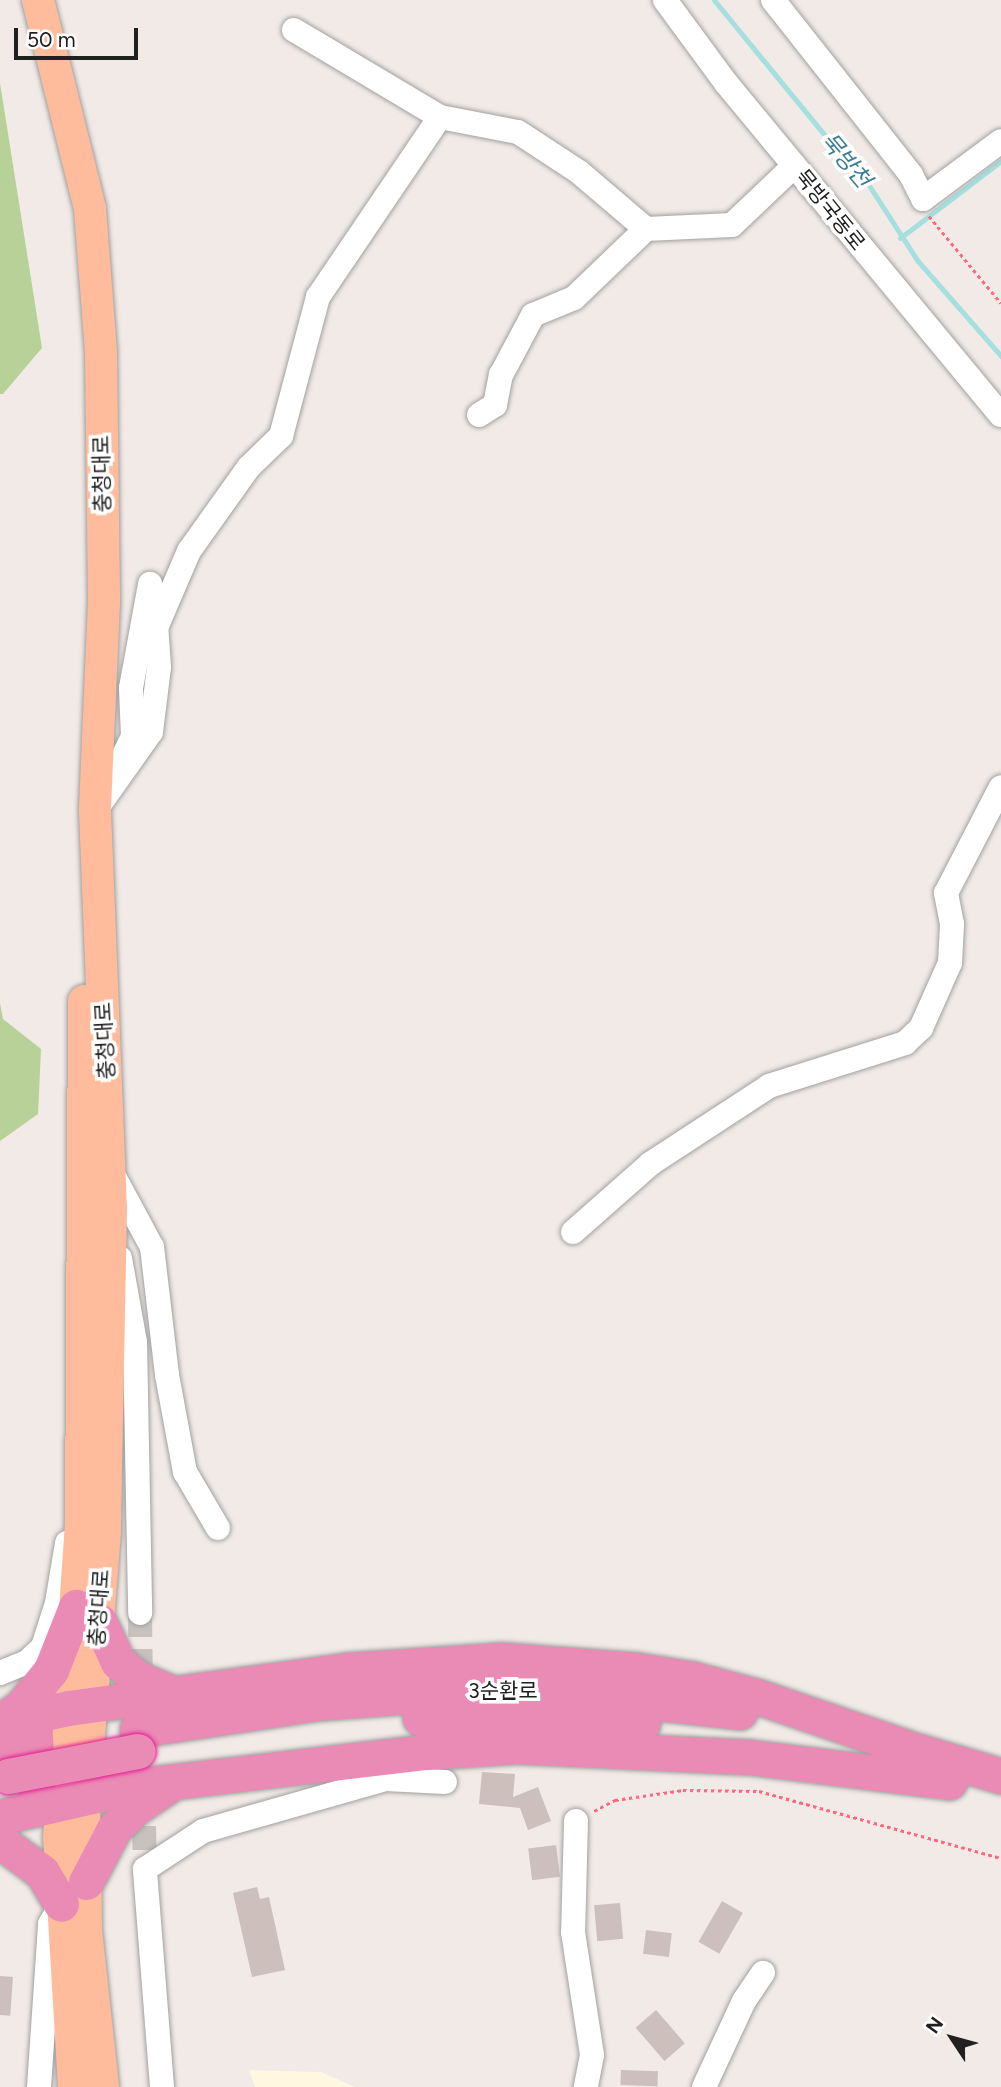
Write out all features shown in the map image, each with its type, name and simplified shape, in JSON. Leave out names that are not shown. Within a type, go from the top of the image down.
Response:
[{"type":"highway","points":[[3,1750],[21,1707],[51,1670],[87,1614],[111,1651],[128,1671],[174,1694]]},
{"type":"highway","points":[[135,1727],[174,1694],[442,1661],[566,1663],[692,1679],[759,1697],[914,1750]]},
{"type":"highway","name":"3순환로","points":[[3,1750],[135,1727],[388,1695],[551,1691],[735,1711],[914,1750],[1001,1776]]},
{"type":"highway","points":[[3,1750],[34,1716],[80,1706],[135,1727]]},
{"type":"highway","points":[[34,1716],[61,1803]]},
{"type":"highway","name":"3순환로","points":[[135,1727],[534,1716],[699,1728],[949,1782],[1001,1798]]},
{"type":"highway","points":[[135,1727],[136,1786]]},
{"type":"highway","points":[[0,1817],[136,1786],[426,1752],[516,1746],[749,1757],[949,1782]]},
{"type":"highway","points":[[0,1841],[73,1893],[124,1818],[175,1782]]},
{"type":"main road","name":"충청대로","points":[[20,0],[71,212],[82,349],[87,814],[80,1417],[87,1614]]},
{"type":"main road","name":"충청대로","points":[[38,0],[90,208],[101,352],[104,602],[101,803],[111,1209],[80,1706],[61,1803],[103,2087]]},
{"type":"main road","name":"충청대로","points":[[73,1893],[74,2087]]},
{"type":"street","name":"묵방국동로","points":[[665,0],[794,166],[1001,415]]},
{"type":"street","points":[[773,0],[911,175],[923,199],[1001,141]]},
{"type":"street","points":[[294,30],[440,117],[518,132],[579,172],[646,229]]},
{"type":"street","points":[[101,803],[151,732],[159,667],[156,628],[189,551],[249,467],[281,436],[318,297],[440,117]]},
{"type":"street","points":[[479,415],[495,405],[501,375],[533,316],[574,298],[646,229],[732,225],[794,166]]},
{"type":"street","points":[[101,803],[133,736],[131,688],[150,584]]},
{"type":"street","points":[[573,1232],[650,1164],[769,1086],[905,1043],[921,1028],[950,963],[952,924],[946,893],[1001,787]]},
{"type":"street","points":[[111,1171],[152,1247],[167,1375],[186,1472],[218,1528]]},
{"type":"street","points":[[111,1209],[135,1342],[140,1613]]},
{"type":"street","points":[[0,1673],[27,1662],[43,1647],[57,1603],[80,1417]]},
{"type":"street","points":[[162,2087],[145,1869],[203,1831],[386,1779],[445,1782]]},
{"type":"street","points":[[576,1821],[573,1932],[592,2054],[586,2087]]},
{"type":"street","points":[[39,2087],[50,1924],[73,1893]]},
{"type":"street","points":[[705,2087],[744,2001],[763,1973]]},
{"type":"path","points":[[935,224],[1001,303]]},
{"type":"path","points":[[576,1821],[615,1800],[683,1790],[759,1791],[1001,1858]]},
{"type":"shaded area","points":[[249,2070],[321,2072],[355,2087],[255,2087]]},
{"type":"green space","points":[[0,83],[42,348],[3,394],[0,394]]},
{"type":"green space","points":[[0,1003],[3,1019],[41,1049],[38,1114],[0,1141]]},
{"type":"building","points":[[482,1772],[515,1774],[513,1797],[538,1787],[551,1821],[528,1830],[520,1808],[479,1804]]},
{"type":"building","points":[[556,1845],[560,1877],[532,1880],[528,1848]]},
{"type":"building","points":[[257,1887],[260,1899],[269,1897],[285,1970],[252,1977],[233,1893]]},
{"type":"building","points":[[722,1901],[743,1913],[719,1954],[698,1942]]},
{"type":"building","points":[[620,1903],[623,1939],[597,1941],[594,1905]]},
{"type":"building","points":[[646,1930],[672,1933],[669,1957],[643,1954]]},
{"type":"building","points":[[0,1976],[13,1977],[10,2016],[0,2015]]},
{"type":"building","points":[[656,2010],[685,2043],[664,2061],[636,2028]]},
{"type":"building","points":[[621,2070],[658,2071],[657,2086],[620,2085]]},
{"type":"waterway","name":"묵방천","points":[[714,0],[832,144],[852,159],[917,260],[1001,356]]},
{"type":"waterway","points":[[900,238],[1001,161]]},
{"type":"tunnel","points":[[140,1613],[141,1690]]},
{"type":"tunnel","points":[[143,1790],[145,1869]]}]
